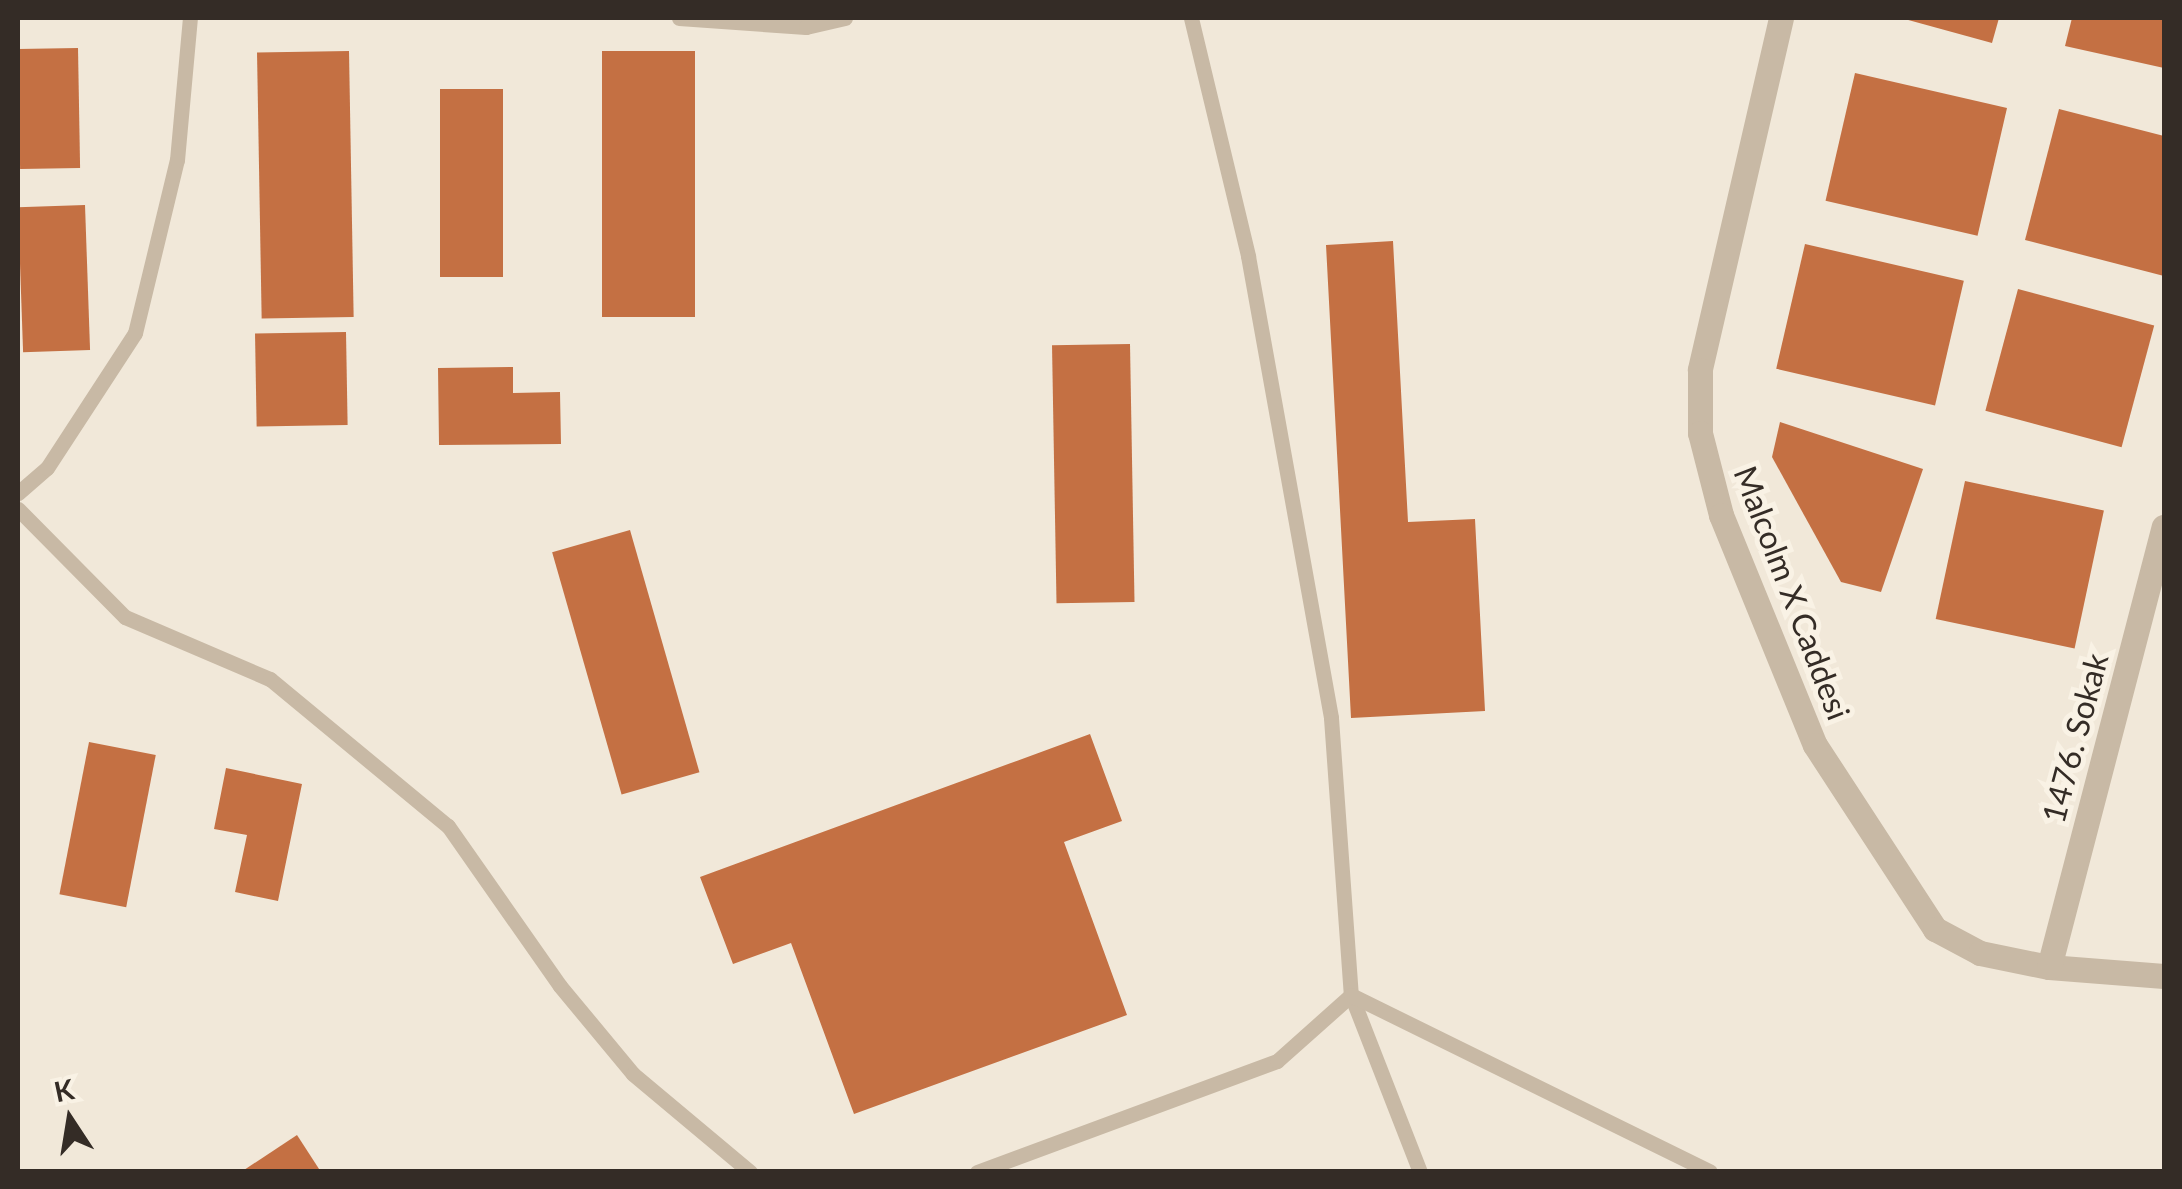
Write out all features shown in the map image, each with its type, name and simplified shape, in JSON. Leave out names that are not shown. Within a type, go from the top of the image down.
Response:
[{"type":"street","name":"Malcolm X Caddesi","points":[[1781,18],[1700,370],[1700,433],[1721,514],[1814,745],[1935,929],[1980,953],[2049,967],[2164,976]]},
{"type":"street","name":"1476. Sokak","points":[[2049,967],[2164,527]]},
{"type":"lane","points":[[18,493],[47,468],[135,333],[177,160],[190,18]]},
{"type":"lane","points":[[679,18],[806,27],[846,18]]},
{"type":"lane","points":[[1191,18],[1248,256],[1331,718],[1351,995],[1420,1172]]},
{"type":"lane","points":[[18,509],[125,617],[270,679],[448,826],[560,986],[632,1074],[750,1172]]},
{"type":"lane","points":[[977,1172],[1276,1061],[1351,995]]},
{"type":"lane","points":[[1351,995],[1710,1172]]},
{"type":"building","points":[[1901,18],[1999,18],[1992,43]]},
{"type":"building","points":[[2072,18],[2164,18],[2164,68],[2065,46]]},
{"type":"building","points":[[78,48],[80,168],[20,169],[18,49]]},
{"type":"building","points":[[349,51],[354,317],[262,319],[257,53]]},
{"type":"building","points":[[602,51],[695,51],[695,317],[602,317]]},
{"type":"building","points":[[1855,73],[2007,108],[1978,236],[1826,201]]},
{"type":"building","points":[[440,89],[503,89],[503,277],[440,277]]},
{"type":"building","points":[[2059,109],[2164,136],[2164,276],[2025,240]]},
{"type":"building","points":[[85,205],[90,350],[23,352],[18,207]]},
{"type":"building","points":[[1393,241],[1408,522],[1475,519],[1485,711],[1351,718],[1326,245]]},
{"type":"building","points":[[1805,244],[1964,281],[1935,405],[1776,369]]},
{"type":"building","points":[[2018,289],[2154,325],[2122,447],[1985,411]]},
{"type":"building","points":[[346,332],[348,425],[257,427],[255,334]]},
{"type":"building","points":[[1130,344],[1135,602],[1057,603],[1052,345]]},
{"type":"building","points":[[513,367],[513,393],[560,392],[561,444],[439,445],[438,368]]},
{"type":"building","points":[[1780,422],[1923,469],[1881,592],[1841,582],[1772,457]]},
{"type":"building","points":[[1965,481],[2104,511],[2075,648],[1936,619]]},
{"type":"building","points":[[630,530],[699,772],[622,795],[552,552]]},
{"type":"building","points":[[1090,734],[1122,821],[1064,842],[1127,1015],[854,1114],[791,943],[733,964],[700,877]]},
{"type":"building","points":[[89,742],[156,755],[126,907],[59,894]]},
{"type":"building","points":[[226,768],[302,784],[278,901],[235,892],[247,835],[214,829]]},
{"type":"building","points":[[297,1135],[321,1172],[241,1172]]}]
